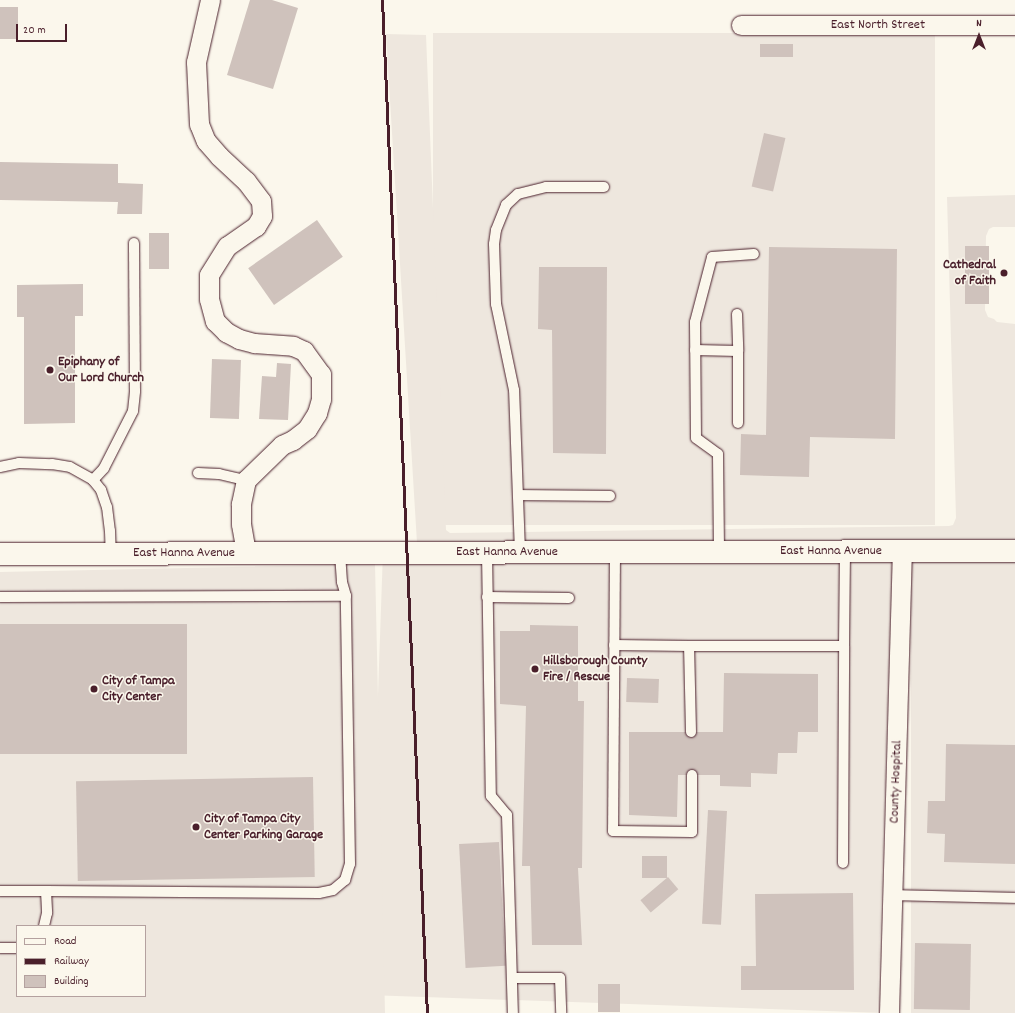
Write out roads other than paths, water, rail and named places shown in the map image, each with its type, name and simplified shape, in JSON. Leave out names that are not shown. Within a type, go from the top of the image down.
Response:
[{"type":"street","points":[[210,0],[196,62],[199,124],[206,141],[219,156],[246,181],[261,201],[262,216],[256,226],[227,246],[208,275],[209,300],[215,321],[226,332],[240,339],[254,343],[293,346],[304,351],[321,374],[321,399],[317,413],[307,429],[293,440],[282,445],[246,480],[241,504],[241,524],[246,553]]},
{"type":"street","name":"East North Street","points":[[741,25],[1015,25]]},
{"type":"street","name":"East Hanna Avenue","points":[[0,554],[844,550],[1015,551]]},
{"type":"street","name":"County Hospital","points":[[889,1013],[902,550]]},
{"type":"lane","points":[[520,552],[514,390],[496,304],[494,244],[496,230],[506,205],[512,198],[522,192],[546,187],[604,187]]},
{"type":"lane","points":[[93,480],[104,468],[133,411],[135,391],[134,243]]},
{"type":"lane","points":[[719,551],[718,454],[696,438],[695,322],[712,257],[754,254]]},
{"type":"lane","points":[[737,314],[738,423]]},
{"type":"lane","points":[[695,350],[738,351]]},
{"type":"lane","points":[[0,467],[19,463],[52,464],[70,467],[93,480],[101,490],[107,508],[111,554]]},
{"type":"lane","points":[[198,473],[219,474],[246,480]]},
{"type":"lane","points":[[519,495],[610,496]]},
{"type":"lane","points":[[842,863],[844,550]]},
{"type":"lane","points":[[487,552],[491,796],[507,816],[513,1013]]},
{"type":"lane","points":[[615,552],[613,831],[692,832],[692,775]]},
{"type":"lane","points":[[0,891],[319,893],[333,890],[345,880],[350,864],[346,596],[342,582],[340,553]]},
{"type":"lane","points":[[0,597],[346,596]]},
{"type":"lane","points":[[487,597],[569,598]]},
{"type":"lane","points":[[614,645],[844,646]]},
{"type":"lane","points":[[689,646],[691,732]]},
{"type":"lane","points":[[44,925],[47,914],[46,891]]},
{"type":"lane","points":[[893,895],[1015,898]]},
{"type":"lane","points":[[0,948],[16,948]]},
{"type":"lane","points":[[513,978],[560,978],[561,1013]]},
{"type":"railway","points":[[382,0],[427,1013]]},
{"type":"place","name":"Cathedral of Faith","points":[[1004,273]]},
{"type":"place","name":"Epiphany of Our Lord Church","points":[[50,370]]},
{"type":"place","name":"Hillsborough County Fire / Rescue","points":[[535,669]]},
{"type":"place","name":"City of Tampa City Center","points":[[94,689]]},
{"type":"place","name":"City of Tampa City Center Parking Garage","points":[[196,827]]}]
